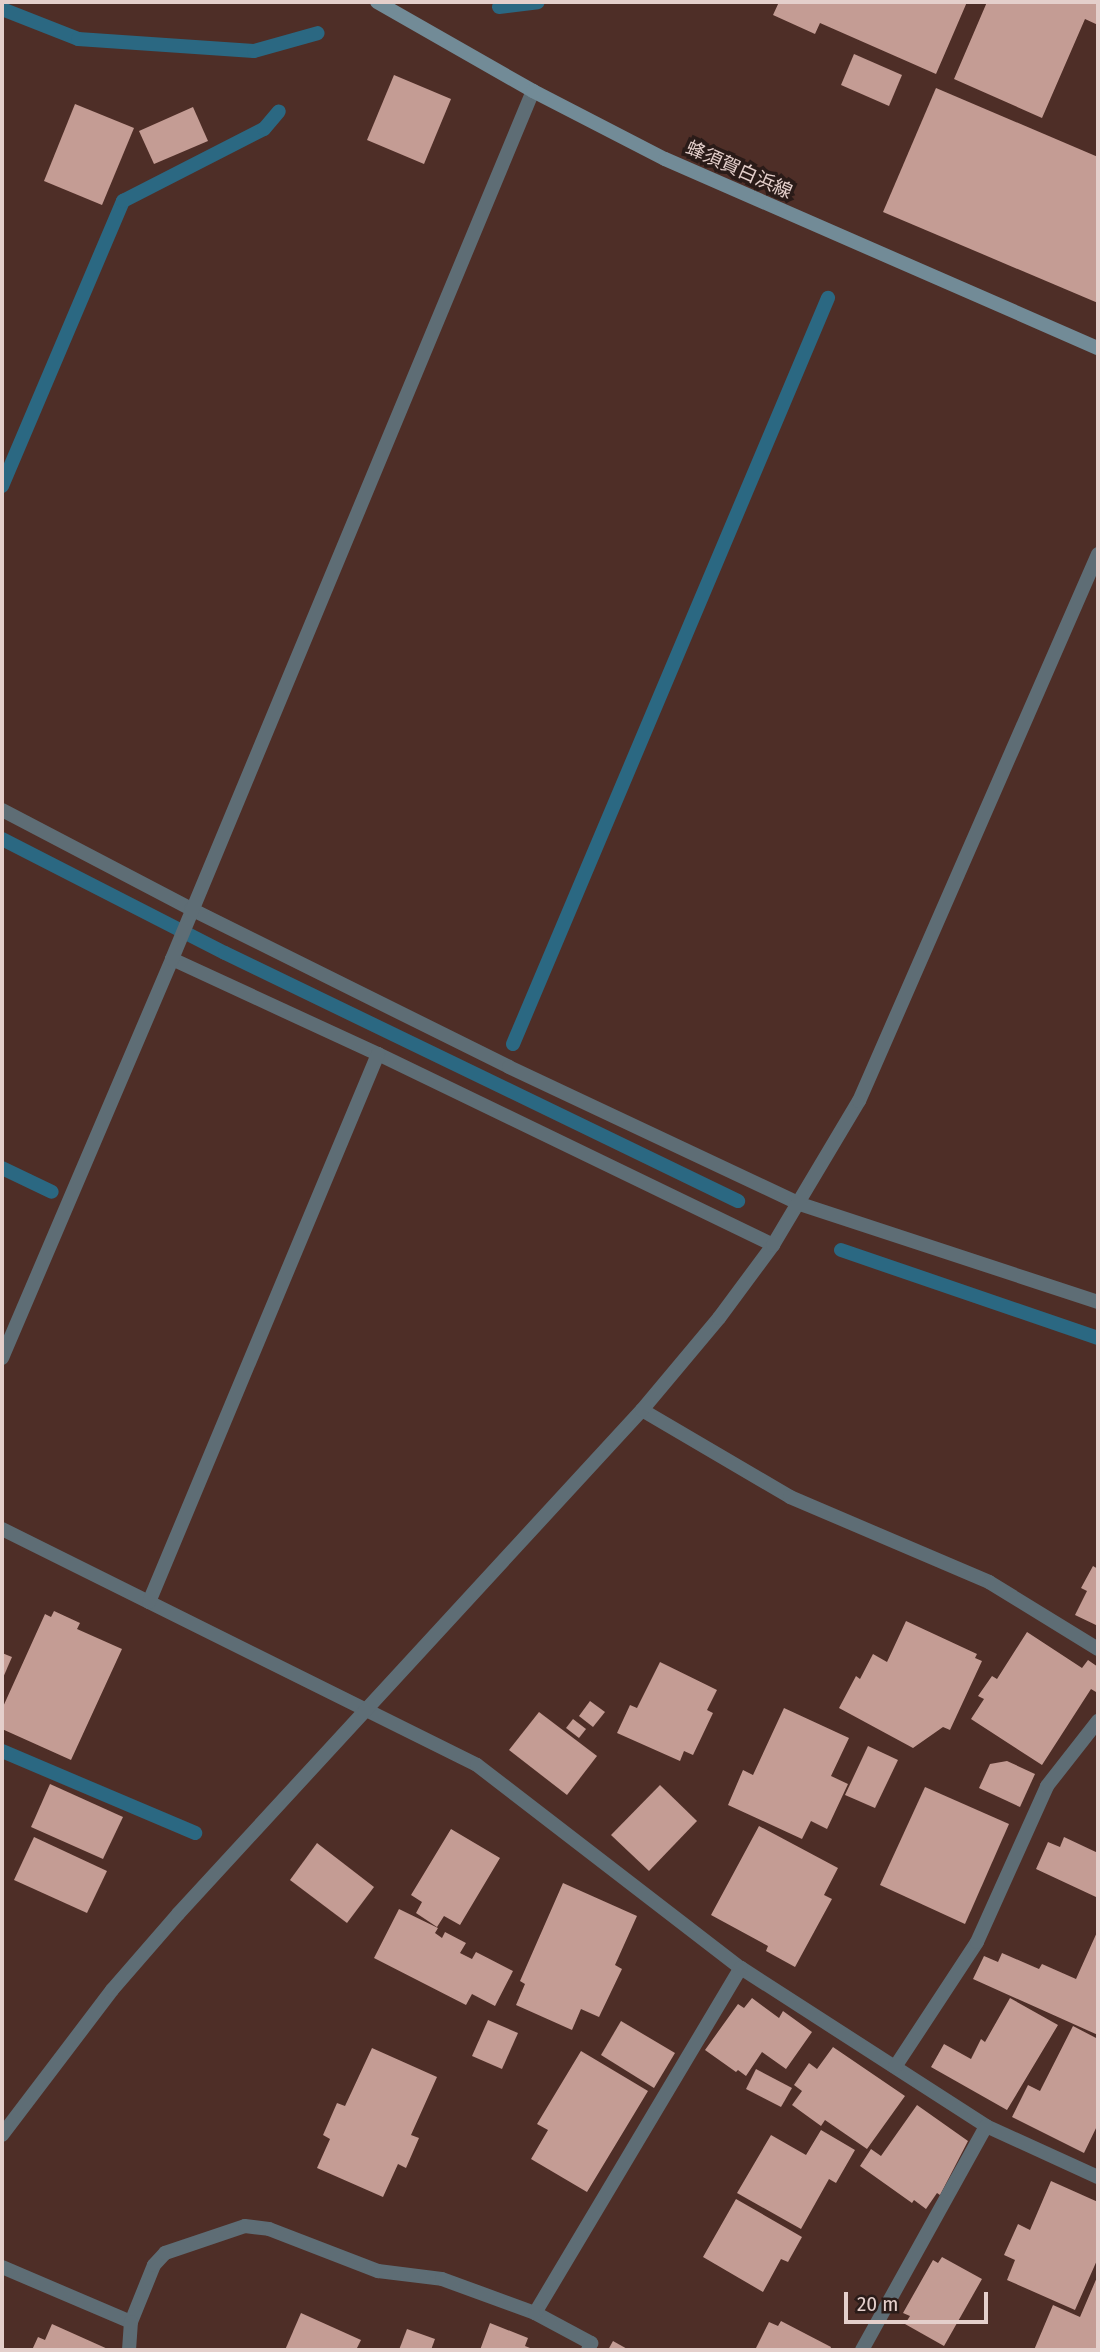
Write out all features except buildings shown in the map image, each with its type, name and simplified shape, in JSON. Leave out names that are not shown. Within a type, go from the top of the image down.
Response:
[{"type":"main road","name":"蜂須賀白浜線","points":[[377,2],[533,92],[666,159],[1098,348]]},
{"type":"street","points":[[2,1358],[172,959],[533,92]]},
{"type":"street","points":[[2,2135],[112,1990],[642,1410],[719,1318],[773,1245],[800,1204],[859,1101],[897,1021],[1098,554]]},
{"type":"street","points":[[2,810],[189,915],[800,1204],[1098,1302]]},
{"type":"street","points":[[172,959],[378,1054],[773,1245]]},
{"type":"street","points":[[149,1602],[378,1054]]},
{"type":"street","points":[[642,1410],[790,1497],[989,1582],[1098,1648]]},
{"type":"street","points":[[2,1529],[477,1765],[741,1968],[986,2126],[1098,2177]]},
{"type":"street","points":[[895,2067],[976,1942],[1047,1786],[1098,1721]]},
{"type":"street","points":[[535,2313],[741,1968]]},
{"type":"street","points":[[862,2350],[986,2126]]},
{"type":"street","points":[[129,2350],[131,2322],[154,2265],[165,2253],[245,2226],[269,2229],[378,2272],[442,2279],[535,2313],[591,2343],[588,2350]]},
{"type":"street","points":[[2,2266],[131,2322]]},
{"type":"waterway","points":[[499,7],[538,2]]},
{"type":"waterway","points":[[2,9],[78,39],[254,51],[318,33]]},
{"type":"waterway","points":[[2,486],[123,201],[264,129],[279,111]]},
{"type":"waterway","points":[[513,1044],[828,298]]},
{"type":"waterway","points":[[2,839],[225,953],[738,1201]]},
{"type":"waterway","points":[[2,1168],[52,1192]]},
{"type":"waterway","points":[[841,1250],[1098,1338]]},
{"type":"waterway","points":[[2,1751],[195,1833]]}]
